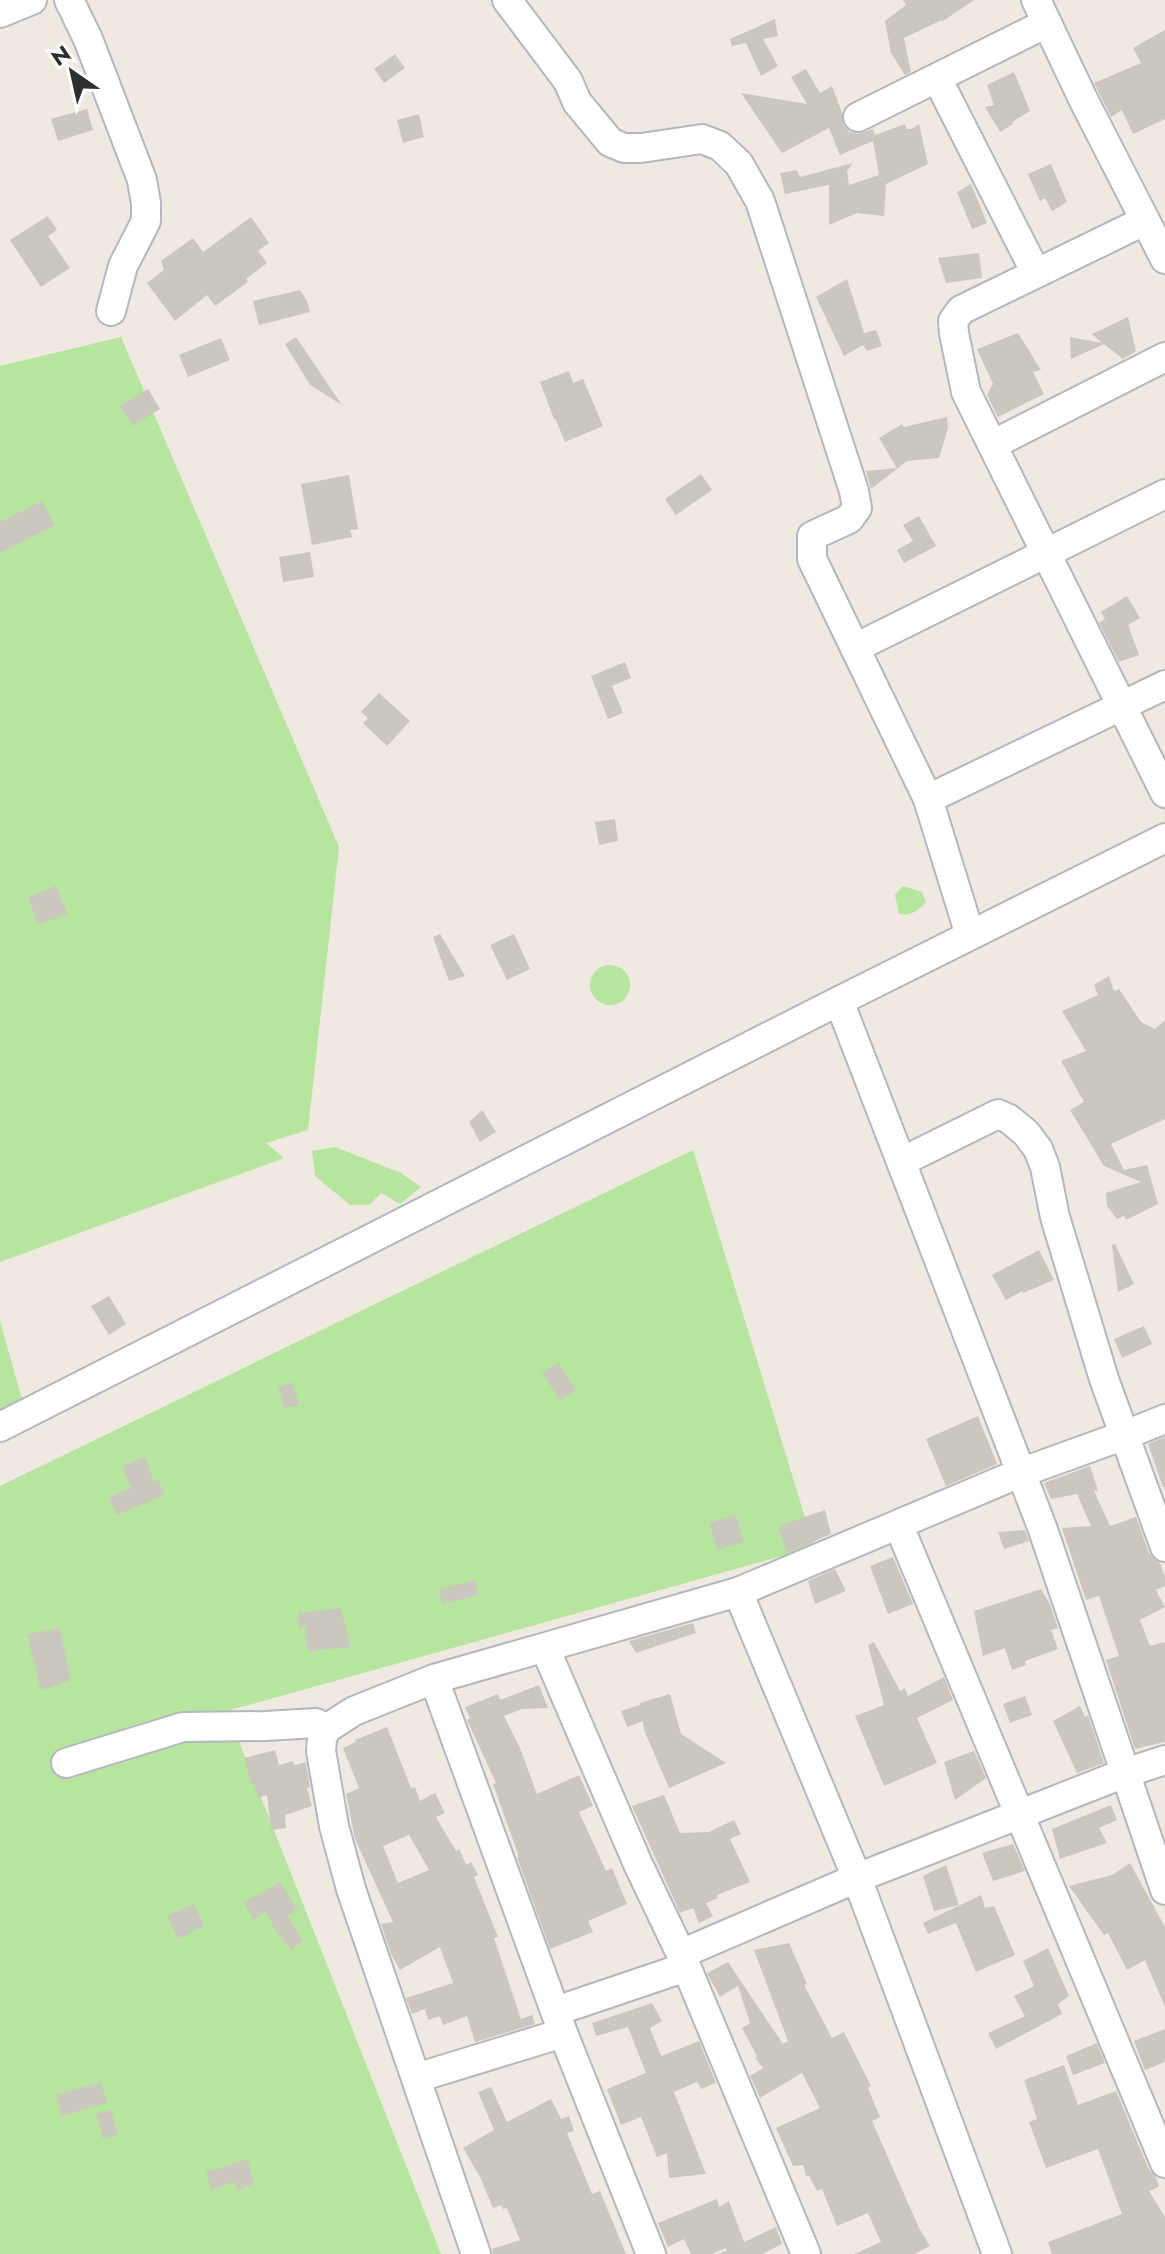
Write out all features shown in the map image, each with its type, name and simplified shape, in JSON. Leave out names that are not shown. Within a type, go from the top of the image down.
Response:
[{"type":"street","points":[[0,13],[32,0]]},
{"type":"street","points":[[69,0],[88,39],[142,180],[146,203],[146,221],[123,266],[111,311]]},
{"type":"street","points":[[507,0],[568,81],[577,102],[610,142],[624,148],[641,148],[702,139],[720,146],[739,164],[760,201],[857,508],[849,519],[812,536],[812,559],[928,799],[970,935]]},
{"type":"street","points":[[858,117],[937,78],[1042,12],[1165,259]]},
{"type":"street","points":[[937,78],[1036,273]]},
{"type":"street","points":[[1144,221],[961,310],[953,321],[966,392],[1165,793]]},
{"type":"street","points":[[994,444],[1165,357]]},
{"type":"street","points":[[855,648],[1165,494]]},
{"type":"street","points":[[928,799],[1165,685]]},
{"type":"street","points":[[0,1427],[1165,838]]},
{"type":"street","points":[[839,1001],[1067,1597],[1165,1890]]},
{"type":"street","points":[[901,1162],[998,1114],[1026,1133],[1038,1149],[1045,1167],[1055,1217],[1104,1379],[1165,1547]]},
{"type":"street","points":[[476,2254],[351,1889],[334,1826],[321,1751],[326,1729],[354,1711],[434,1679],[738,1592],[1020,1473],[1165,1419]]},
{"type":"street","points":[[899,1526],[1165,2163]]},
{"type":"street","points":[[738,1592],[857,1878],[997,2254]]},
{"type":"street","points":[[545,1648],[638,1864],[684,1961],[806,2254]]},
{"type":"street","points":[[434,1679],[559,2022],[651,2254]]},
{"type":"street","points":[[66,1763],[183,1727],[316,1723],[326,1729]]},
{"type":"street","points":[[416,2078],[559,2022],[857,1878],[1165,1760]]},
{"type":"green space","points":[[121,337],[339,847],[308,1130],[266,1143],[284,1158],[0,1262],[0,366]]},
{"type":"green space","points":[[903,886],[922,892],[926,902],[917,910],[899,914],[895,895]]},
{"type":"green space","points":[[610,965],[624,971],[630,985],[624,999],[610,1005],[596,999],[590,985],[596,971]]},
{"type":"green space","points":[[335,1147],[401,1173],[421,1187],[400,1204],[381,1193],[369,1205],[350,1205],[315,1176],[312,1151]]},
{"type":"green space","points":[[693,1150],[814,1547],[227,1711],[441,2254],[0,2254],[0,1486]]},
{"type":"green space","points":[[0,1321],[22,1399],[0,1410]]},
{"type":"building","points":[[903,0],[974,0],[943,21],[904,38],[911,72],[905,75],[891,53],[885,21],[906,5]]},
{"type":"building","points":[[775,19],[778,36],[763,39],[778,66],[761,76],[746,43],[732,46],[730,39]]},
{"type":"building","points":[[1165,30],[1165,119],[1133,134],[1122,110],[1111,117],[1094,83],[1141,63],[1133,48]]},
{"type":"building","points":[[395,54],[405,68],[384,83],[374,69]]},
{"type":"building","points":[[806,69],[820,93],[832,86],[843,124],[849,132],[858,134],[873,129],[875,135],[905,124],[907,129],[912,129],[919,124],[928,164],[886,184],[884,216],[857,213],[829,225],[829,185],[785,194],[780,173],[797,170],[800,177],[853,163],[847,171],[849,185],[879,175],[873,141],[840,155],[829,128],[782,153],[741,93],[807,104],[791,77]]},
{"type":"building","points":[[1014,72],[1030,111],[1000,132],[985,107],[994,105],[987,85]]},
{"type":"building","points":[[87,109],[93,130],[58,141],[51,119]]},
{"type":"building","points":[[419,114],[424,137],[403,143],[397,120]]},
{"type":"building","points":[[1051,164],[1067,202],[1052,211],[1045,198],[1040,201],[1028,174]]},
{"type":"building","points":[[971,184],[987,223],[972,229],[957,192]]},
{"type":"building","points":[[48,216],[57,230],[48,236],[70,268],[41,287],[10,240]]},
{"type":"building","points":[[251,217],[269,243],[258,251],[267,263],[246,279],[248,282],[215,306],[207,295],[175,321],[147,283],[164,270],[161,261],[193,238],[203,252]]},
{"type":"building","points":[[979,253],[982,278],[946,283],[938,258]]},
{"type":"building","points":[[847,279],[864,333],[876,330],[882,346],[867,351],[863,345],[844,356],[816,297]]},
{"type":"building","points":[[300,290],[310,312],[259,325],[253,301]]},
{"type":"building","points":[[1128,317],[1136,351],[1123,359],[1104,344],[1071,359],[1070,337],[1102,343],[1092,334]]},
{"type":"building","points":[[1018,333],[1041,370],[1033,372],[1044,394],[998,417],[987,395],[993,384],[977,349]]},
{"type":"building","points":[[296,337],[342,405],[310,385],[285,344]]},
{"type":"building","points":[[221,338],[230,360],[188,377],[179,355]]},
{"type":"building","points":[[569,371],[573,383],[583,379],[603,426],[565,442],[540,382]]},
{"type":"building","points":[[148,389],[160,409],[132,426],[120,406]]},
{"type":"building","points":[[947,417],[948,428],[939,458],[907,461],[871,489],[866,471],[897,468],[879,438],[902,424],[904,427]]},
{"type":"building","points":[[701,474],[712,490],[676,515],[665,499]]},
{"type":"building","points":[[349,475],[358,529],[350,530],[352,537],[312,545],[301,484]]},
{"type":"building","points":[[42,501],[55,525],[0,553],[0,522]]},
{"type":"building","points":[[919,516],[936,546],[904,563],[897,550],[913,541],[903,525]]},
{"type":"building","points":[[310,552],[314,577],[283,582],[279,557]]},
{"type":"building","points":[[1127,596],[1140,618],[1128,625],[1139,655],[1119,662],[1099,623],[1105,619],[1101,612]]},
{"type":"building","points":[[625,662],[631,678],[612,686],[623,713],[608,719],[591,676]]},
{"type":"building","points":[[379,693],[410,721],[387,746],[363,723],[368,718],[361,712]]},
{"type":"building","points":[[615,819],[618,841],[599,845],[595,822]]},
{"type":"building","points":[[56,886],[67,914],[38,925],[28,897]]},
{"type":"building","points":[[440,934],[465,976],[449,981],[433,937]]},
{"type":"building","points":[[514,934],[530,969],[507,980],[490,945]]},
{"type":"building","points":[[1109,976],[1114,991],[1119,989],[1141,1022],[1155,1029],[1165,1020],[1165,1119],[1111,1144],[1124,1170],[1147,1165],[1158,1204],[1126,1220],[1124,1216],[1117,1219],[1107,1206],[1106,1193],[1141,1182],[1104,1166],[1070,1110],[1084,1102],[1061,1061],[1086,1051],[1062,1011],[1098,995],[1094,985]]},
{"type":"building","points":[[482,1110],[496,1132],[480,1142],[469,1122]]},
{"type":"building","points":[[1115,1244],[1134,1284],[1118,1292],[1112,1245]]},
{"type":"building","points":[[1039,1250],[1054,1280],[1006,1300],[992,1275]]},
{"type":"building","points":[[109,1296],[126,1324],[109,1335],[91,1306]]},
{"type":"building","points":[[1144,1326],[1152,1344],[1122,1358],[1114,1339]]},
{"type":"building","points":[[558,1362],[576,1390],[560,1400],[542,1373]]},
{"type":"building","points":[[293,1382],[299,1405],[284,1408],[278,1387]]},
{"type":"building","points":[[978,1416],[997,1464],[946,1486],[926,1439]]},
{"type":"building","points":[[1165,1437],[1165,1487],[1163,1487],[1148,1444]]},
{"type":"building","points":[[145,1457],[154,1482],[158,1480],[165,1495],[116,1515],[109,1497],[131,1488],[122,1466]]},
{"type":"building","points":[[1090,1466],[1098,1491],[1094,1491],[1110,1526],[1136,1517],[1149,1553],[1160,1563],[1165,1577],[1165,1586],[1156,1590],[1165,1607],[1140,1620],[1150,1646],[1165,1642],[1165,1742],[1135,1749],[1106,1660],[1119,1656],[1099,1596],[1086,1600],[1062,1528],[1091,1526],[1077,1494],[1051,1499],[1044,1483]]},
{"type":"building","points":[[825,1510],[831,1534],[787,1553],[778,1526]]},
{"type":"building","points":[[736,1515],[744,1542],[717,1550],[709,1523]]},
{"type":"building","points":[[1025,1530],[1029,1541],[1004,1549],[998,1532]]},
{"type":"building","points":[[893,1557],[913,1604],[888,1614],[870,1566]]},
{"type":"building","points":[[835,1569],[846,1591],[815,1604],[808,1581]]},
{"type":"building","points":[[475,1580],[479,1595],[442,1604],[439,1589]]},
{"type":"building","points":[[1041,1589],[1058,1628],[1051,1630],[1058,1649],[1025,1661],[1026,1665],[1012,1670],[1005,1648],[983,1656],[974,1611]]},
{"type":"building","points":[[341,1608],[351,1647],[307,1651],[305,1627],[298,1628],[298,1613]]},
{"type":"building","points":[[693,1623],[696,1633],[636,1653],[629,1641]]},
{"type":"building","points":[[60,1628],[71,1680],[41,1690],[27,1634]]},
{"type":"building","points":[[874,1642],[900,1691],[905,1688],[908,1696],[944,1677],[953,1700],[917,1718],[937,1763],[884,1786],[855,1716],[884,1705],[868,1645]]},
{"type":"building","points":[[539,1685],[548,1708],[522,1709],[504,1716],[537,1794],[579,1775],[593,1806],[579,1812],[606,1871],[612,1868],[627,1904],[588,1921],[593,1932],[550,1949],[493,1784],[496,1783],[467,1720],[470,1718],[465,1707],[498,1694],[500,1700]]},
{"type":"building","points":[[670,1694],[681,1734],[726,1763],[669,1788],[643,1721],[627,1727],[621,1711]]},
{"type":"building","points":[[1025,1696],[1032,1715],[1010,1723],[1003,1704]]},
{"type":"building","points":[[1080,1706],[1085,1717],[1088,1715],[1104,1763],[1077,1773],[1053,1721]]},
{"type":"building","points":[[387,1727],[411,1788],[415,1787],[420,1801],[435,1793],[445,1813],[436,1817],[456,1851],[459,1849],[466,1865],[471,1862],[478,1875],[474,1877],[498,1937],[494,1938],[521,2019],[532,2015],[535,2024],[475,2042],[467,2016],[443,2025],[440,2016],[428,2020],[425,2009],[412,2014],[406,1998],[453,1983],[440,1947],[400,1970],[391,1954],[381,1924],[393,1922],[355,1839],[346,1794],[359,1788],[343,1748]],"holes":[[[409,1835],[429,1870],[398,1883],[383,1846]]]},
{"type":"building","points":[[275,1750],[279,1765],[293,1761],[294,1765],[306,1762],[310,1787],[307,1788],[312,1806],[285,1815],[286,1828],[271,1830],[267,1795],[258,1798],[244,1758]]},
{"type":"building","points":[[974,1751],[986,1778],[955,1800],[944,1762]]},
{"type":"building","points":[[664,1795],[680,1833],[709,1832],[734,1820],[741,1834],[730,1839],[750,1882],[717,1895],[718,1898],[706,1903],[713,1916],[699,1923],[693,1908],[680,1913],[632,1806]]},
{"type":"building","points":[[1111,1805],[1117,1820],[1099,1828],[1107,1843],[1060,1859],[1052,1829]]},
{"type":"building","points":[[1013,1844],[1025,1871],[993,1881],[982,1853]]},
{"type":"building","points":[[1130,1863],[1165,1927],[1165,2007],[1145,1960],[1127,1970],[1108,1933],[1104,1935],[1069,1886],[1112,1875]]},
{"type":"building","points":[[946,1865],[959,1905],[934,1911],[923,1876]]},
{"type":"building","points":[[281,1882],[297,1910],[287,1916],[303,1940],[291,1950],[266,1912],[253,1919],[244,1902]]},
{"type":"building","points":[[981,1895],[985,1908],[994,1906],[1015,1955],[976,1972],[956,1923],[928,1934],[923,1923]]},
{"type":"building","points":[[194,1904],[204,1926],[178,1939],[167,1916]]},
{"type":"building","points":[[789,1943],[807,1984],[804,1985],[832,2038],[844,2032],[871,2086],[868,2088],[880,2117],[872,2121],[919,2228],[930,2246],[914,2254],[854,2254],[881,2242],[868,2213],[837,2226],[822,2189],[817,2191],[809,2176],[806,2176],[803,2165],[793,2166],[776,2128],[820,2108],[802,2073],[760,2098],[750,2076],[763,2068],[755,2058],[757,2056],[742,2028],[750,2023],[738,1986],[720,1997],[707,1973],[728,1962],[783,2044],[788,2041],[754,1950]]},
{"type":"building","points":[[1048,1948],[1069,1996],[1058,2004],[1062,2014],[996,2049],[988,2033],[1025,2016],[1014,1996],[1034,1986],[1023,1961]]},
{"type":"building","points":[[652,2003],[662,2021],[650,2028],[661,2056],[699,2041],[716,2083],[701,2089],[697,2081],[674,2092],[706,2174],[669,2178],[667,2153],[657,2157],[641,2117],[621,2125],[607,2089],[646,2073],[628,2027],[596,2036],[592,2023]]},
{"type":"building","points":[[1165,2029],[1165,2062],[1145,2070],[1134,2041]]},
{"type":"building","points":[[1097,2043],[1105,2063],[1073,2075],[1066,2056]]},
{"type":"building","points":[[1064,2065],[1078,2105],[1116,2091],[1149,2170],[1156,2177],[1159,2187],[1149,2191],[1165,2217],[1165,2254],[1052,2254],[1048,2242],[1122,2214],[1098,2149],[1046,2168],[1029,2122],[1037,2119],[1024,2080]]},
{"type":"building","points":[[101,2082],[107,2103],[62,2116],[56,2095]]},
{"type":"building","points":[[491,2087],[507,2122],[551,2099],[561,2119],[569,2116],[574,2131],[567,2133],[592,2194],[600,2191],[626,2254],[493,2254],[492,2249],[520,2240],[507,2208],[503,2209],[501,2205],[493,2208],[463,2148],[494,2130],[478,2092]]},
{"type":"building","points":[[111,2110],[118,2135],[103,2139],[96,2114]]},
{"type":"building","points":[[248,2159],[254,2184],[237,2190],[235,2182],[211,2190],[206,2172]]},
{"type":"building","points":[[717,2199],[719,2207],[729,2201],[744,2242],[776,2227],[782,2244],[762,2254],[718,2254],[726,2248],[712,2254],[691,2254],[684,2239],[668,2247],[658,2223]]}]
